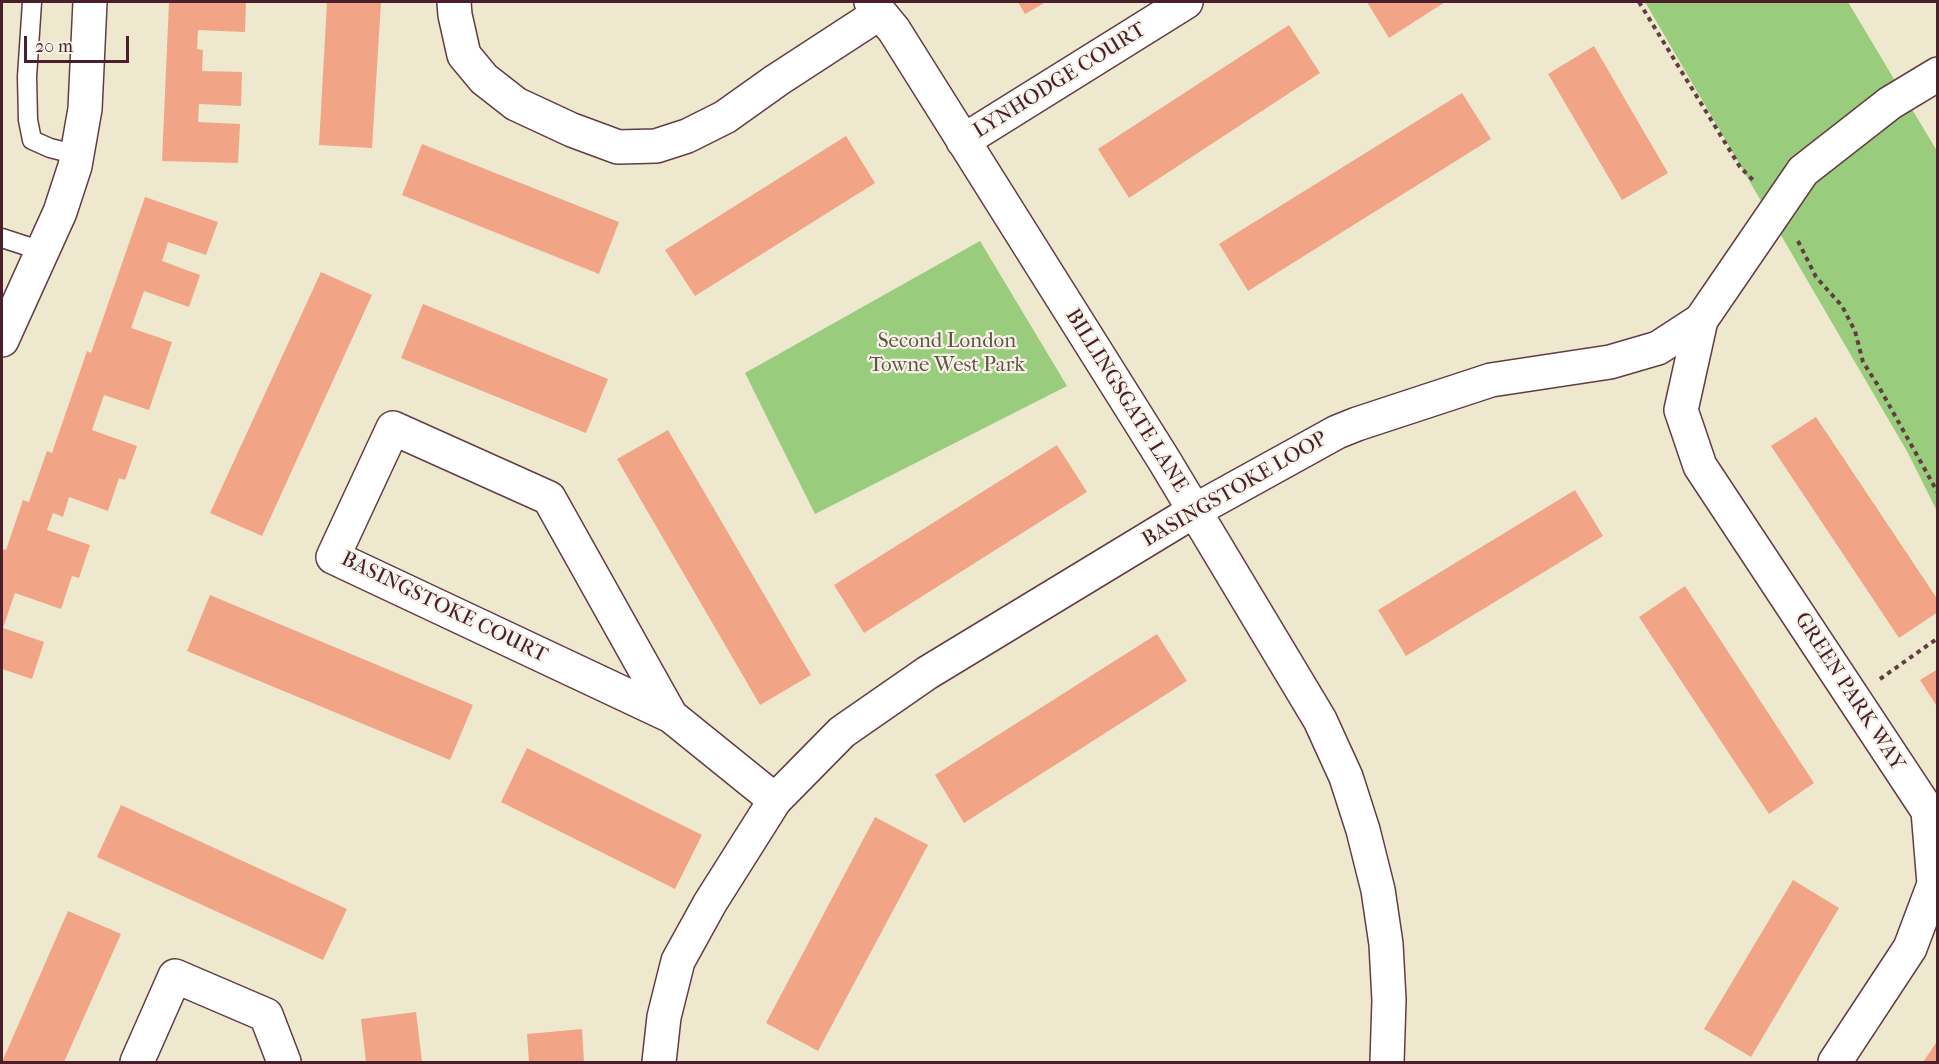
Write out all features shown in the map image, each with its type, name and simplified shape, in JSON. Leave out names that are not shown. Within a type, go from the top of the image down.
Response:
[{"type":"street","points":[[2,340],[60,212],[78,154],[85,109],[90,2]]},
{"type":"street","points":[[454,2],[464,55],[484,79],[516,104],[572,130],[618,147],[656,146],[687,136],[725,117],[875,7]]},
{"type":"street","name":"LYNHODGE COURT","points":[[963,141],[1186,2]]},
{"type":"street","name":"BILLINGSGATE LANE","points":[[875,7],[894,30],[1194,511],[1320,720],[1346,777],[1364,830],[1373,870],[1386,944],[1389,1000],[1387,1062]]},
{"type":"street","name":"BASINGSTOKE LOOP","points":[[659,1062],[664,1017],[678,962],[710,903],[775,800],[842,732],[927,673],[1194,511],[1357,424],[1491,380],[1626,358],[1658,348],[1701,320],[1803,171],[1890,103],[1938,74]]},
{"type":"street","name":"GREEN PARK WAY","points":[[1701,320],[1681,410],[1700,466],[1928,811],[1934,885],[1910,948],[1835,1062]]},
{"type":"street","name":"BASINGSTOKE COURT","points":[[671,716],[549,498],[393,428],[333,557],[671,716],[775,800]]},
{"type":"street","points":[[137,1062],[175,976],[266,1015],[284,1062]]},
{"type":"lane","points":[[32,2],[27,77],[28,120],[32,140],[50,148],[78,154]]},
{"type":"lane","points":[[2,238],[42,251]]},
{"type":"path","points":[[1639,2],[1740,167],[1779,205],[1816,277],[1842,306],[1855,331],[1863,362],[1880,387],[1938,493]]},
{"type":"path","points":[[1853,698],[1938,638]]},
{"type":"green space","points":[[1645,2],[1848,2],[1937,151],[1937,511],[1908,453]]},
{"type":"green space","name":"Second London Towne West Park","points":[[980,241],[1067,386],[815,514],[745,373]]},
{"type":"building","points":[[169,2],[246,2],[245,32],[198,30],[197,49],[203,50],[202,71],[242,72],[241,106],[199,104],[198,122],[240,124],[238,163],[162,161]]},
{"type":"building","points":[[327,2],[381,2],[372,148],[319,145]]},
{"type":"building","points":[[1018,2],[1046,2],[1025,14]]},
{"type":"building","points":[[1367,2],[1445,2],[1389,38]]},
{"type":"building","points":[[1289,25],[1320,73],[1129,198],[1098,149]]},
{"type":"building","points":[[1594,46],[1668,173],[1622,200],[1548,74]]},
{"type":"building","points":[[1462,93],[1491,139],[1248,291],[1219,244]]},
{"type":"building","points":[[846,136],[875,183],[695,296],[665,250]]},
{"type":"building","points":[[422,144],[619,222],[599,274],[402,195]]},
{"type":"building","points":[[145,197],[218,222],[206,255],[168,242],[162,261],[200,275],[189,307],[144,291],[131,328],[172,342],[149,410],[104,395],[92,430],[137,446],[125,480],[119,478],[108,511],[69,497],[63,517],[53,513],[47,530],[90,545],[79,578],[72,576],[61,609],[15,593],[3,628],[44,642],[32,679],[2,669],[2,549],[6,550],[23,500],[29,502],[47,451],[52,453],[87,351],[91,353]]},
{"type":"building","points":[[321,272],[372,295],[262,536],[210,513]]},
{"type":"building","points":[[423,304],[608,379],[586,433],[401,358]]},
{"type":"building","points":[[1816,417],[1938,600],[1938,612],[1899,638],[1771,446]]},
{"type":"building","points":[[668,430],[811,675],[760,705],[617,459]]},
{"type":"building","points":[[1057,445],[1087,492],[864,633],[834,585]]},
{"type":"building","points":[[1575,490],[1603,536],[1406,656],[1378,610]]},
{"type":"building","points":[[1685,586],[1814,783],[1769,814],[1639,617]]},
{"type":"building","points":[[210,595],[473,705],[450,760],[187,651]]},
{"type":"building","points":[[1157,634],[1187,681],[964,823],[935,775]]},
{"type":"building","points":[[1938,669],[1938,708],[1920,680]]},
{"type":"building","points":[[527,748],[702,835],[675,889],[501,802]]},
{"type":"building","points":[[121,805],[347,909],[323,960],[97,857]]},
{"type":"building","points":[[875,817],[928,845],[818,1051],[766,1023]]},
{"type":"building","points":[[1793,880],[1839,908],[1751,1057],[1704,1029]]},
{"type":"building","points":[[68,911],[121,934],[64,1062],[2,1062]]},
{"type":"building","points":[[416,1012],[422,1062],[366,1062],[361,1019]]},
{"type":"building","points":[[582,1029],[584,1062],[529,1062],[527,1034]]},
{"type":"building","points":[[1938,1040],[1938,1062],[1923,1062]]}]
